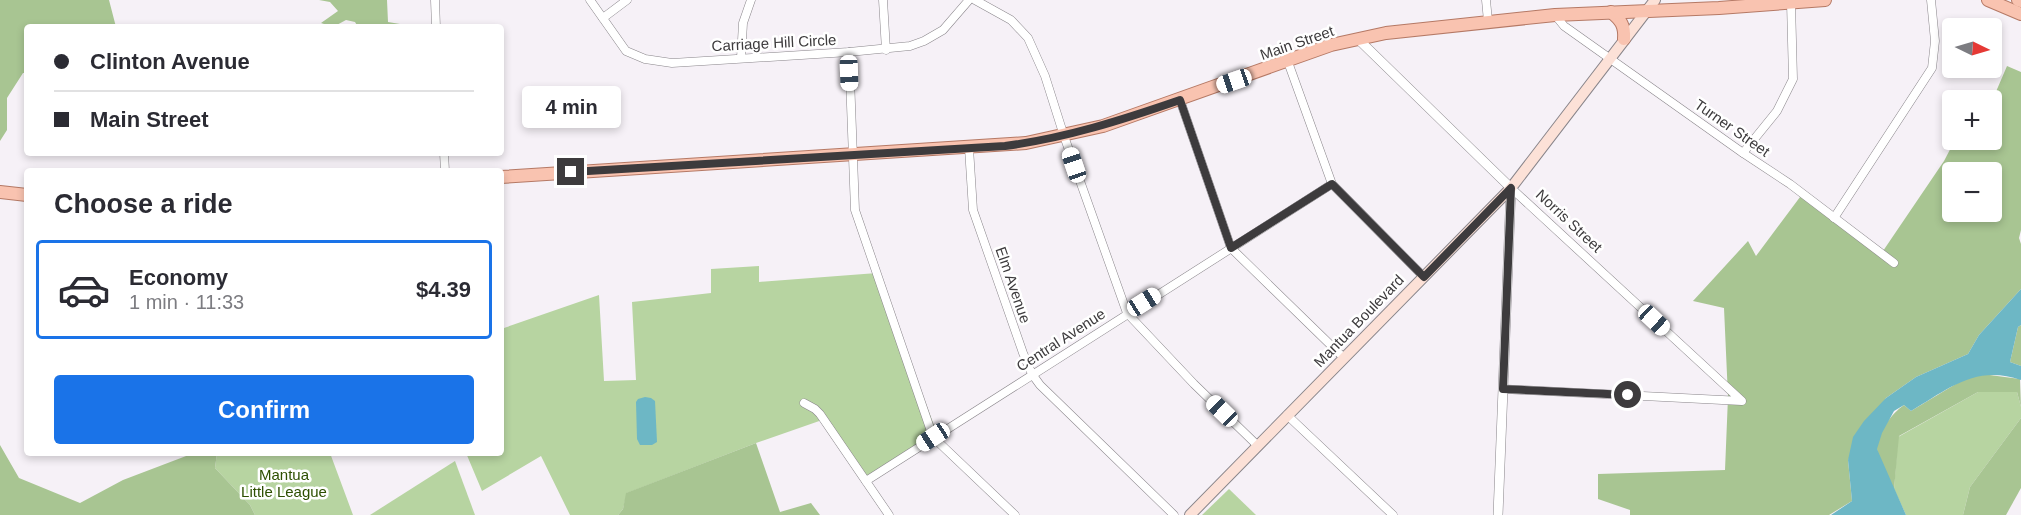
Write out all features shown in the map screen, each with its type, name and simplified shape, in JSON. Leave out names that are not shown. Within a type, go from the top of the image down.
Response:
[{"type":"main road","name":"Main Street","points":[[504,177],[1026,143],[1103,126],[1331,45],[1386,33],[1488,21],[1611,12],[1651,5],[1791,3],[1825,0]]},
{"type":"main road","points":[[1988,0],[2004,4],[2021,14]]},
{"type":"main road","name":"Mantua Boulevard","points":[[1190,515],[1254,442],[1287,415],[1511,188],[1651,5]]},
{"type":"main road","points":[[1611,12],[1623,23],[1624,39]]},
{"type":"main road","points":[[0,192],[24,195]]},
{"type":"street","points":[[435,0],[436,24]]},
{"type":"street","name":"Carriage Hill Circle","points":[[591,0],[626,51],[645,59],[672,63],[886,50],[910,46],[943,30],[969,0]]},
{"type":"street","points":[[603,18],[627,0]]},
{"type":"street","points":[[741,58],[743,23],[752,0]]},
{"type":"street","points":[[883,0],[886,50]]},
{"type":"street","points":[[975,0],[1011,20],[1028,39],[1045,76],[1127,313],[1194,384],[1254,442]]},
{"type":"street","points":[[1486,0],[1488,21]]},
{"type":"street","points":[[1834,218],[1932,68],[1935,41],[1931,0]]},
{"type":"street","points":[[1743,153],[1776,111],[1793,79],[1791,3]]},
{"type":"street","name":"Turner Street","points":[[1555,15],[1564,26],[1743,153],[1791,184],[1894,263]]},
{"type":"street","name":"Norris Street","points":[[1358,39],[1511,188],[1742,401],[1503,389]]},
{"type":"street","points":[[849,52],[855,210],[933,437],[1015,515]]},
{"type":"street","points":[[1288,62],[1332,184],[1424,277]]},
{"type":"street","points":[[1180,100],[1231,248],[1344,358]]},
{"type":"street","name":"Elm Avenue","points":[[969,148],[973,210],[1032,374],[1040,385],[1174,515]]},
{"type":"street","name":"Central Avenue","points":[[866,481],[1332,184]]},
{"type":"street","points":[[1498,515],[1511,188]]},
{"type":"street","points":[[804,403],[820,414],[889,515]]},
{"type":"street","points":[[1287,415],[1393,515]]},
{"type":"green space","points":[[0,0],[109,0],[115,24],[24,24],[24,73],[7,98],[7,130],[0,141]]},
{"type":"green space","points":[[319,0],[387,0],[388,22],[400,24],[356,24],[346,20],[339,24],[321,23],[338,11],[330,2]]},
{"type":"green space","points":[[2007,66],[2021,72],[2021,230],[2019,238],[2021,289],[1979,335],[1968,354],[1916,377],[1886,398],[1848,460],[1852,501],[1829,515],[1630,515],[1630,510],[1598,499],[1598,474],[1725,470],[1728,397],[1724,308],[1693,301],[1748,241],[1756,256],[1803,193],[1883,251],[1942,164],[1942,222],[2002,222],[2002,162],[1944,161],[1950,150],[2002,150],[2002,90],[1997,90]]},
{"type":"green space","points":[[759,266],[759,282],[877,273],[938,436],[868,479],[825,419],[627,493],[623,509],[618,515],[570,515],[541,456],[482,491],[467,456],[504,456],[504,328],[599,295],[604,381],[636,380],[632,302],[711,293],[711,269]]},
{"type":"green space","points":[[2021,325],[2021,366],[2010,362],[2018,327]]},
{"type":"green space","points":[[1982,374],[2020,379],[2021,407],[2017,392],[1978,392],[1899,436],[1894,489],[1877,449],[1882,430],[1890,418],[1904,405],[1911,411],[1964,379]]},
{"type":"green space","points":[[1978,392],[2017,392],[2021,418],[1970,487],[1963,515],[1906,515],[1894,489],[1898,437]]},
{"type":"green space","points":[[2021,418],[2021,488],[2006,515],[1963,515],[1970,487]]},
{"type":"green space","points":[[756,443],[780,512],[811,503],[820,515],[618,515],[623,509],[626,493]]},
{"type":"green space","points":[[0,445],[19,478],[80,503],[123,480],[186,456],[217,456],[215,468],[250,505],[255,515],[0,515]]},
{"type":"green space","name":"Mantua Little League","points":[[217,456],[331,456],[353,515],[255,515],[250,505],[215,468]]},
{"type":"green space","name":"Mantua Little League","points":[[455,461],[475,515],[370,515]]},
{"type":"green space","points":[[1229,489],[1256,515],[1202,515]]},
{"type":"water","points":[[2021,289],[2021,325],[2018,327],[2010,362],[2021,366],[2021,380],[1990,375],[1976,377],[1950,387],[1911,411],[1904,405],[1894,411],[1882,433],[1877,449],[1906,515],[1831,515],[1852,501],[1848,460],[1853,437],[1864,421],[1886,398],[1916,377],[1968,354],[1979,335]]},
{"type":"water","points":[[645,397],[655,401],[657,442],[652,445],[640,445],[637,439],[636,402]]},
{"type":"route","points":[[571,172],[1005,146],[1047,140],[1103,126],[1180,100],[1231,248],[1332,184],[1424,277],[1511,188],[1503,389],[1628,395]]}]
